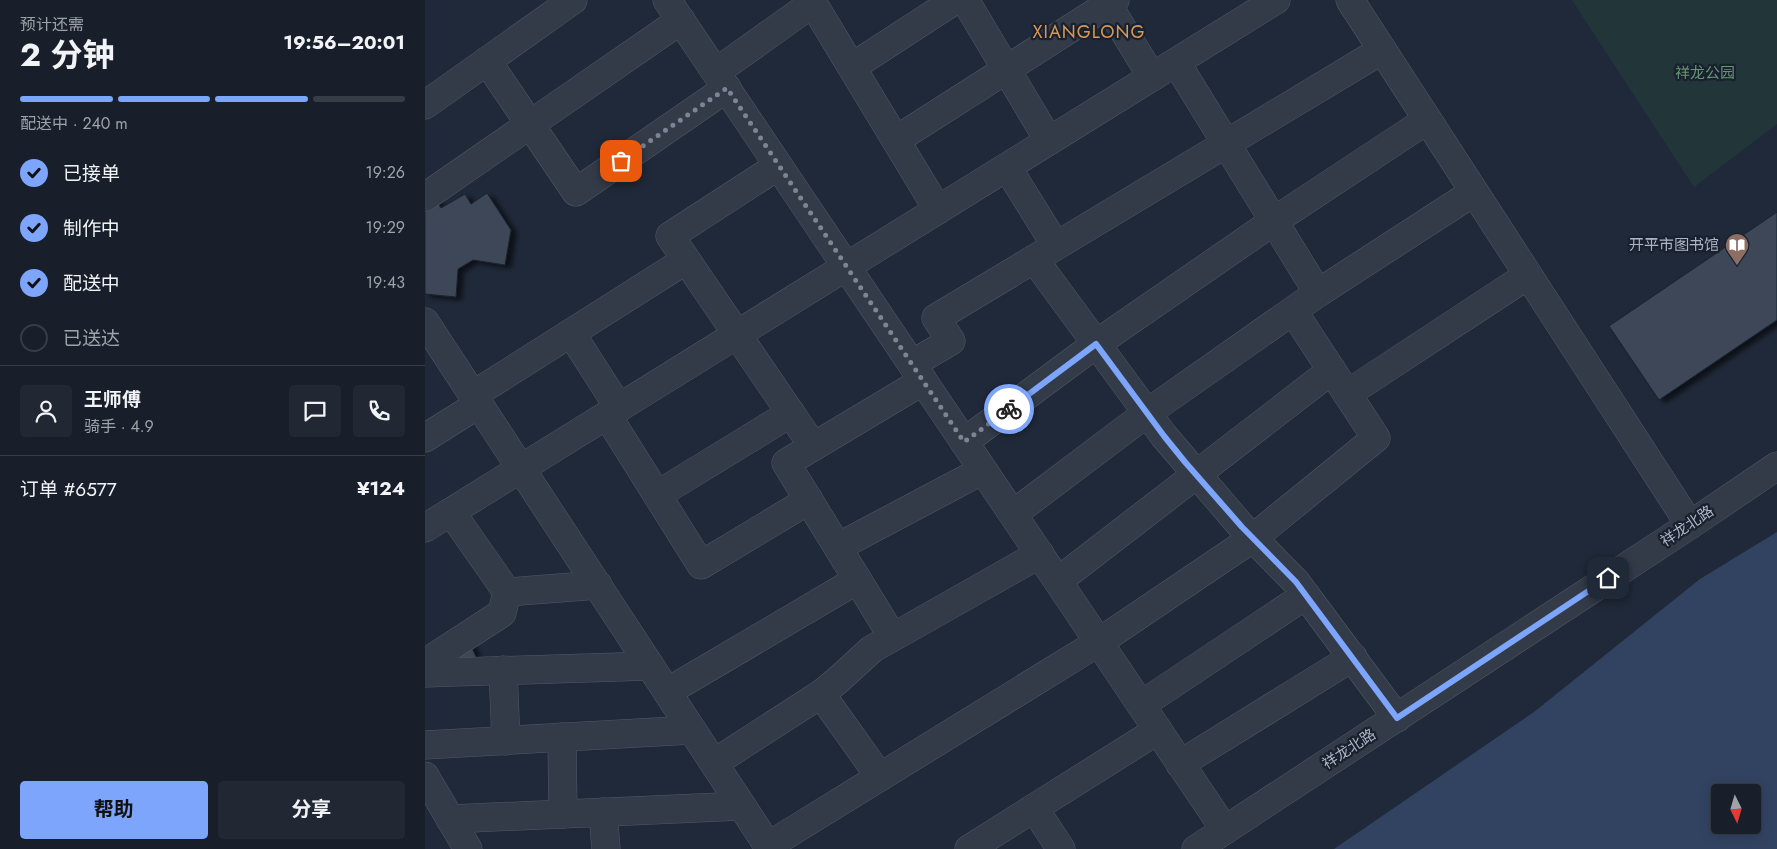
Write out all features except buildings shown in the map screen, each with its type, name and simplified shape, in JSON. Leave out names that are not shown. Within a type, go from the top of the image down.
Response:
[{"type":"street","points":[[425,105],[573,0]]},
{"type":"street","points":[[852,67],[955,0]]},
{"type":"street","points":[[965,0],[1049,141]]},
{"type":"street","points":[[425,528],[1276,0]]},
{"type":"street","points":[[1349,0],[1690,525]]},
{"type":"street","points":[[487,61],[576,192],[721,80],[812,1],[938,210]]},
{"type":"street","points":[[896,140],[1112,2],[1152,77]]},
{"type":"street","points":[[425,198],[530,124],[672,6],[1225,830]]},
{"type":"street","points":[[892,636],[786,463],[917,373],[951,341],[936,318],[1382,50]]},
{"type":"street","points":[[1176,62],[1317,293]]},
{"type":"street","points":[[964,442],[1096,344],[1274,221],[1427,120]]},
{"type":"street","points":[[778,166],[671,236],[813,446]]},
{"type":"street","points":[[1007,167],[1045,252],[1096,344],[1147,413],[1196,474],[1253,538],[1296,582],[1397,718]]},
{"type":"street","points":[[1013,514],[1147,413],[1317,293],[1474,192]]},
{"type":"street","points":[[425,438],[571,333],[687,260]]},
{"type":"street","points":[[1347,394],[1528,275]]},
{"type":"street","points":[[429,335],[476,400],[769,848],[1099,642],[1253,538],[1376,438],[1293,311]]},
{"type":"street","points":[[571,333],[657,495],[701,565],[809,500]]},
{"type":"street","points":[[1058,581],[1332,370]]},
{"type":"street","points":[[657,495],[791,413]]},
{"type":"street","name":"祥龙北路","points":[[1196,849],[1777,466]]},
{"type":"street","points":[[838,547],[983,470]]},
{"type":"street","points":[[425,662],[502,613],[507,592],[451,512]]},
{"type":"street","points":[[714,763],[821,694],[871,649],[1040,554]]},
{"type":"street","points":[[667,692],[857,580]]},
{"type":"street","points":[[507,592],[597,585]]},
{"type":"street","points":[[1141,705],[1306,595]]},
{"type":"street","points":[[477,629],[498,671],[506,741]]},
{"type":"street","points":[[1181,764],[1353,657]]},
{"type":"street","points":[[425,673],[650,666]]},
{"type":"street","points":[[821,694],[880,777]]},
{"type":"street","points":[[425,745],[692,730]]},
{"type":"street","points":[[969,849],[1158,730]]},
{"type":"street","points":[[562,737],[563,814]]},
{"type":"street","points":[[425,776],[439,810],[468,849]]},
{"type":"street","points":[[439,810],[563,814],[742,806]]},
{"type":"street","points":[[1034,808],[1061,849]]},
{"type":"street","points":[[603,812],[606,849]]},
{"type":"green space","name":"祥龙公园","points":[[1572,0],[1777,0],[1777,124],[1694,187]]},
{"type":"water","points":[[1777,532],[1777,849],[1334,849],[1534,712],[1700,579]]},
{"type":"way so far","points":[[621,161],[727,88],[964,442],[1009,409]]},
{"type":"place","name":"开平市图书馆","points":[[1737,266]]},
{"type":"district","name":"XIANGLONG","points":[[1089,32]]},
{"type":"route","points":[[1009,409],[1096,344],[1185,462],[1242,527],[1296,582],[1397,718],[1608,578]]}]
